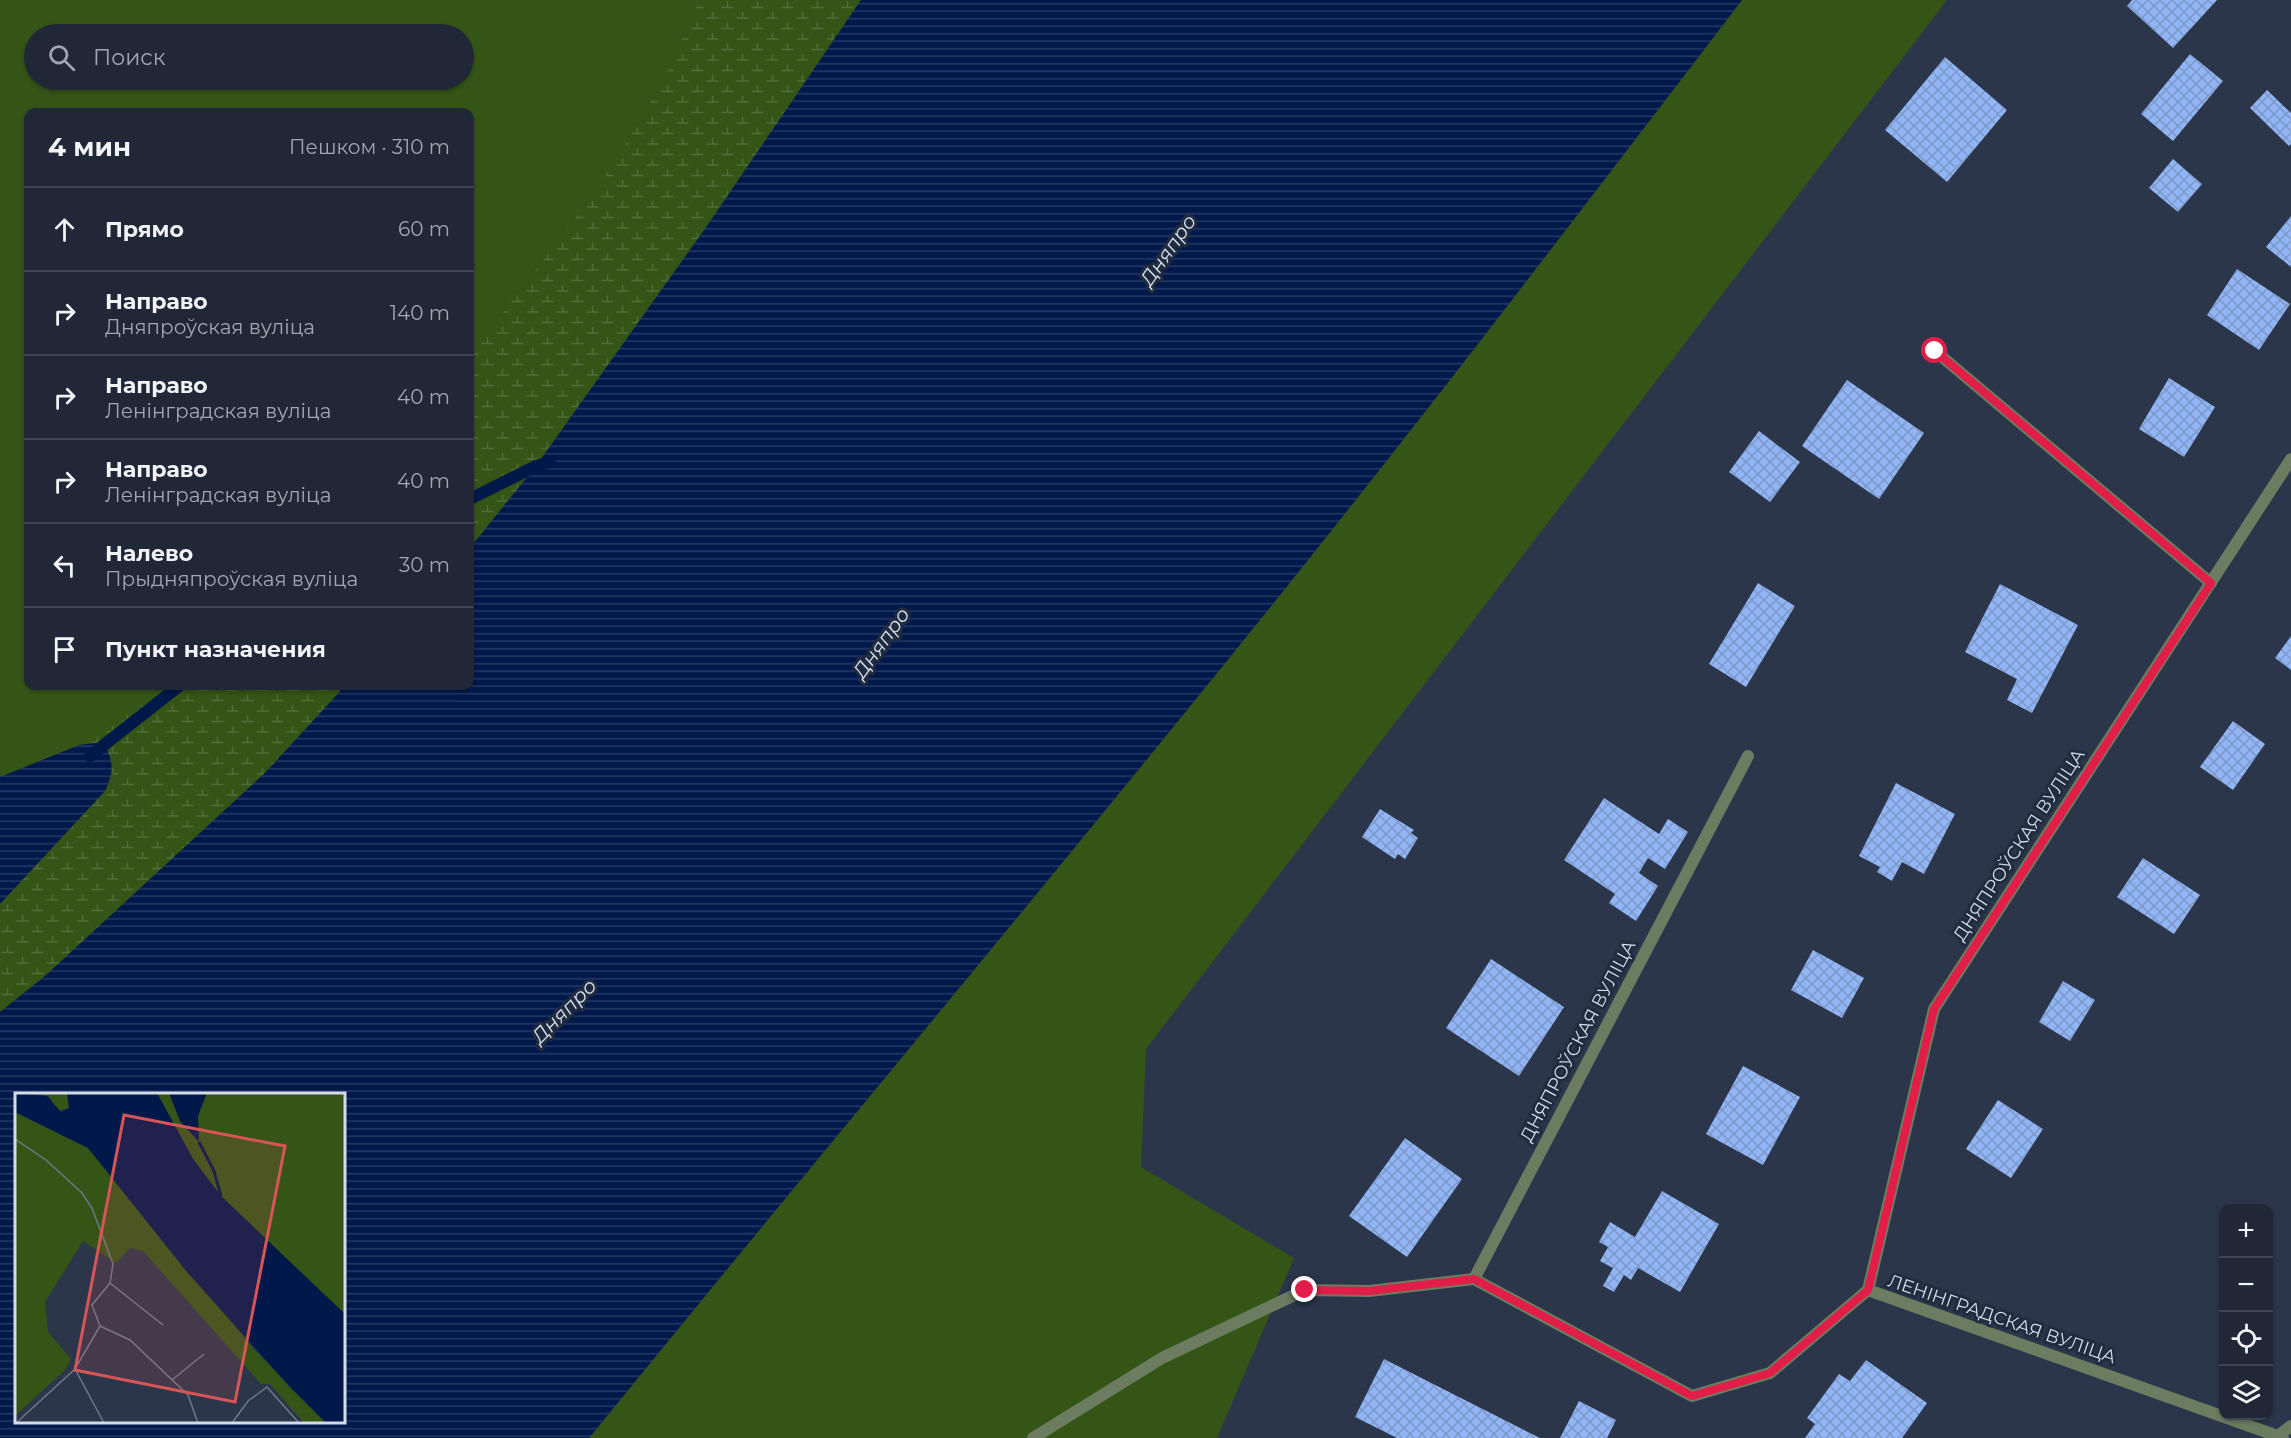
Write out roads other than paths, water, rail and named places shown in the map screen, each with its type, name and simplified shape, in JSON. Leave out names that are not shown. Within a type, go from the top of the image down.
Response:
[{"type":"street","points":[[1935,351],[2211,583]]},
{"type":"street","name":"ДНЯПРОЎСКАЯ ВУЛІЦА","points":[[1868,1290],[1934,1009],[2291,459]]},
{"type":"street","name":"ДНЯПРОЎСКАЯ ВУЛІЦА","points":[[1474,1279],[1748,756]]},
{"type":"street","points":[[1033,1438],[1162,1358],[1305,1290],[1369,1291],[1474,1279]]},
{"type":"street","name":"ЛЕНІНГРАДСКАЯ ВУЛІЦА","points":[[1474,1279],[1692,1396],[1770,1373],[1868,1290],[2281,1437]]},
{"type":"street","points":[[2281,1437],[2291,1426]]},
{"type":"water","name":"Дняпро","points":[[861,0],[1742,0],[1497,320],[1310,557],[589,1438],[0,1438],[0,1012],[44,977],[266,772],[341,690],[474,690],[474,543],[536,466],[707,226]]},
{"type":"water","points":[[95,743],[106,747],[110,759],[111,774],[105,791],[0,904],[0,777],[79,745]]},
{"type":"waterway","points":[[474,497],[536,466],[550,462]]},
{"type":"waterway","points":[[90,756],[174,690]]}]
